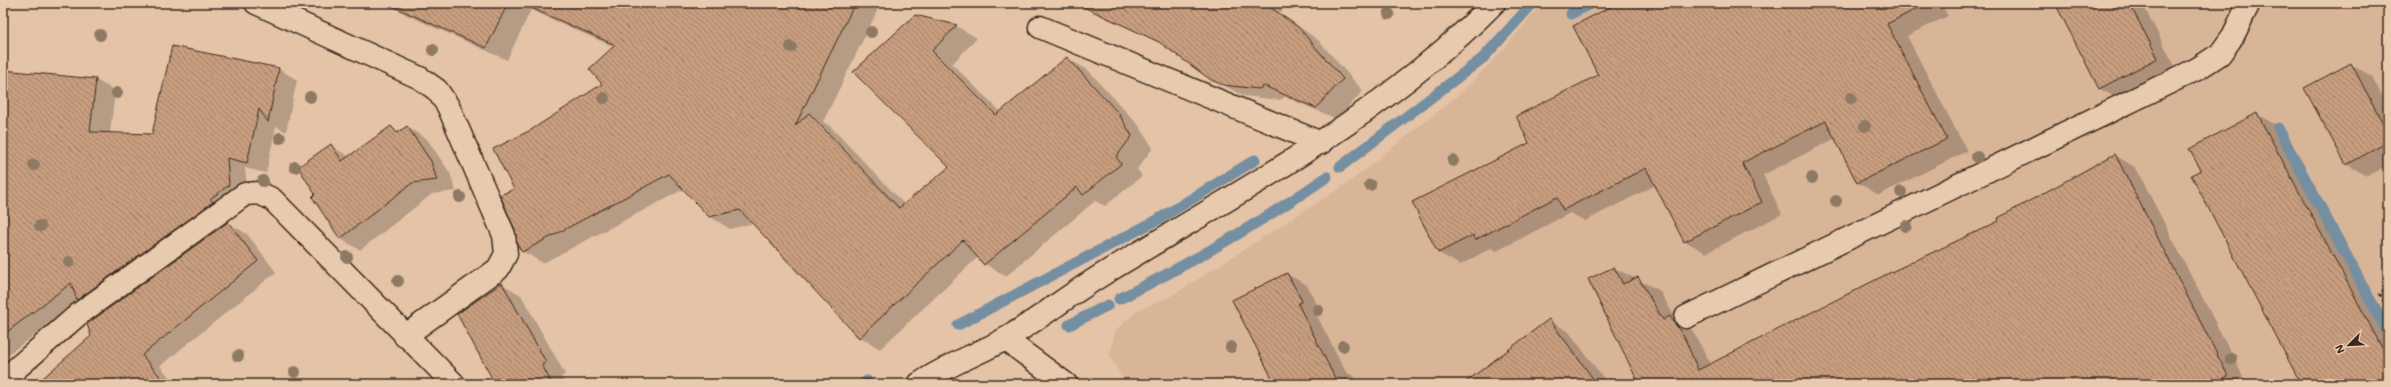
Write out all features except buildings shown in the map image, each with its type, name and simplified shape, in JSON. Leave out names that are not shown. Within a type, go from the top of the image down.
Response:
[{"type":"street","points":[[256,3],[420,78],[437,90],[448,106],[504,235],[506,254],[498,269],[405,336]]},
{"type":"street","points":[[919,384],[941,369],[1005,339],[1109,270],[1195,221],[1321,143],[1408,78],[1474,23],[1494,3]]},
{"type":"street","points":[[1686,317],[2197,69],[2220,54],[2233,36],[2249,3]]},
{"type":"street","points":[[1040,27],[1321,143]]},
{"type":"street","points":[[3,380],[80,314],[245,194],[259,193],[272,199],[405,336],[454,384]]},
{"type":"street","points":[[1005,339],[1066,384]]},
{"type":"path","points":[[2388,285],[2380,294],[2388,309]]},
{"type":"shaded area","points":[[1542,3],[2388,3],[2388,384],[1126,384],[1110,357],[1115,331],[1137,311],[1173,295],[1351,181],[1463,91],[1503,50]]},
{"type":"waterway","points":[[1340,167],[1483,58],[1533,3]]},
{"type":"waterway","points":[[1580,3],[1571,14],[1592,3]]},
{"type":"waterway","points":[[2278,128],[2388,333]]},
{"type":"waterway","points":[[958,325],[1159,219],[1255,160]]},
{"type":"waterway","points":[[1119,299],[1225,242],[1327,177]]},
{"type":"waterway","points":[[1069,325],[1108,305]]},
{"type":"waterway","points":[[863,384],[867,381]]}]
